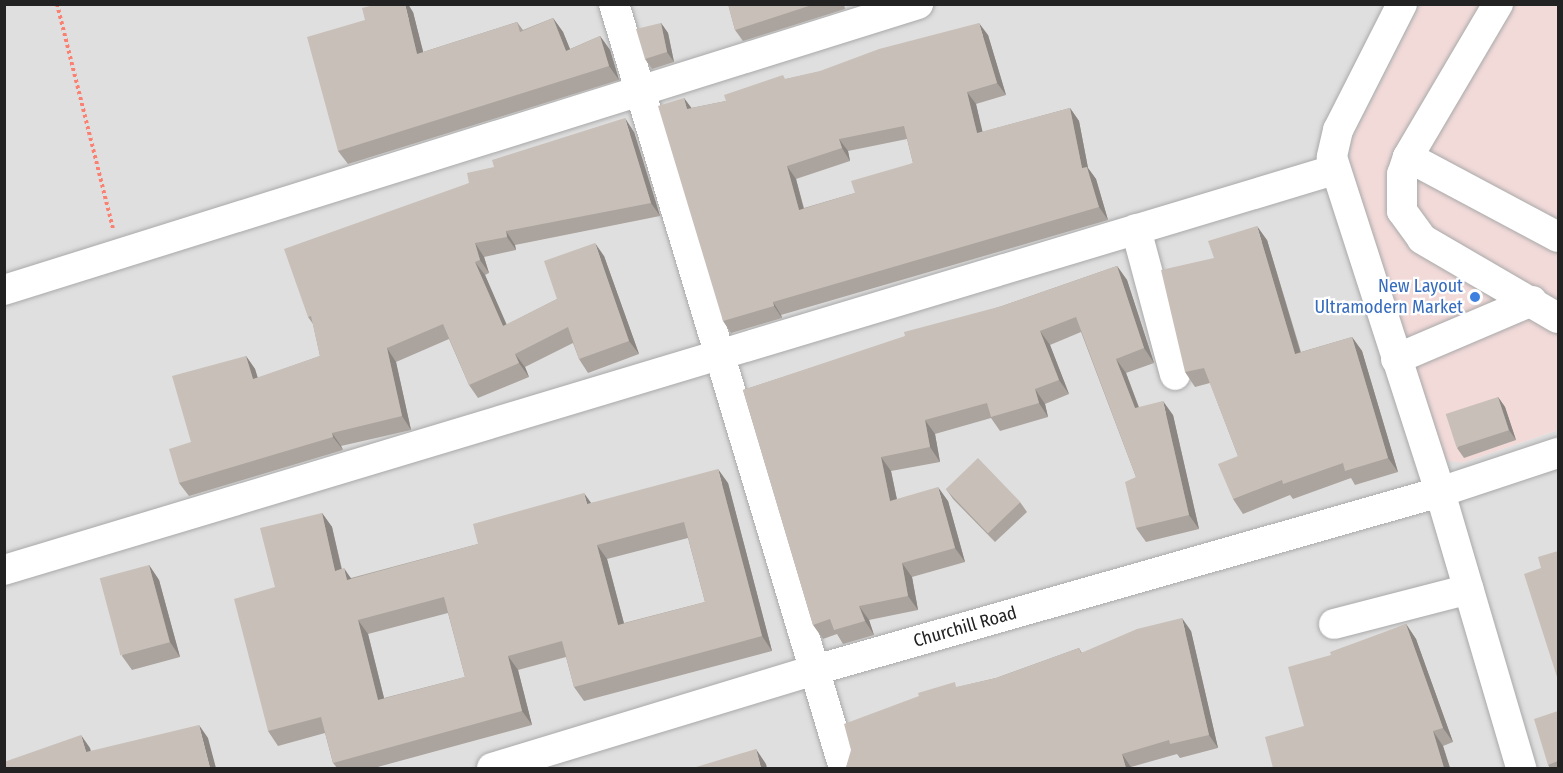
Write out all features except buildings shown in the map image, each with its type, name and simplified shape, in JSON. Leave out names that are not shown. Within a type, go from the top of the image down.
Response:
[{"type":"street","points":[[614,4],[844,768]]},
{"type":"street","points":[[4,290],[639,89],[918,4]]},
{"type":"street","points":[[1402,4],[1338,130],[1332,157],[1334,170],[1440,492],[1521,768]]},
{"type":"street","points":[[1489,7],[1408,157],[1401,174],[1402,211],[1422,239],[1558,318]]},
{"type":"street","points":[[1408,157],[1558,237]]},
{"type":"street","points":[[4,570],[720,352],[1334,170]]},
{"type":"street","points":[[1136,229],[1175,375]]},
{"type":"street","points":[[1396,359],[1532,301]]},
{"type":"street","name":"Churchill Road","points":[[492,768],[814,670],[1440,492],[1558,453]]},
{"type":"street","points":[[1334,624],[1468,589]]},
{"type":"path","points":[[57,4],[119,255]]},
{"type":"shaded area","points":[[5,5],[1420,5],[1351,141],[1462,463],[1558,430],[1558,768],[5,768]]},
{"type":"shaded area","name":"New Layout Ultramodern Market","points":[[1420,5],[1558,5],[1558,430],[1462,463],[1448,461],[1437,445],[1350,164],[1351,141]]},
{"type":"place","name":"New Layout Ultramodern Market","points":[[1475,297]]}]
